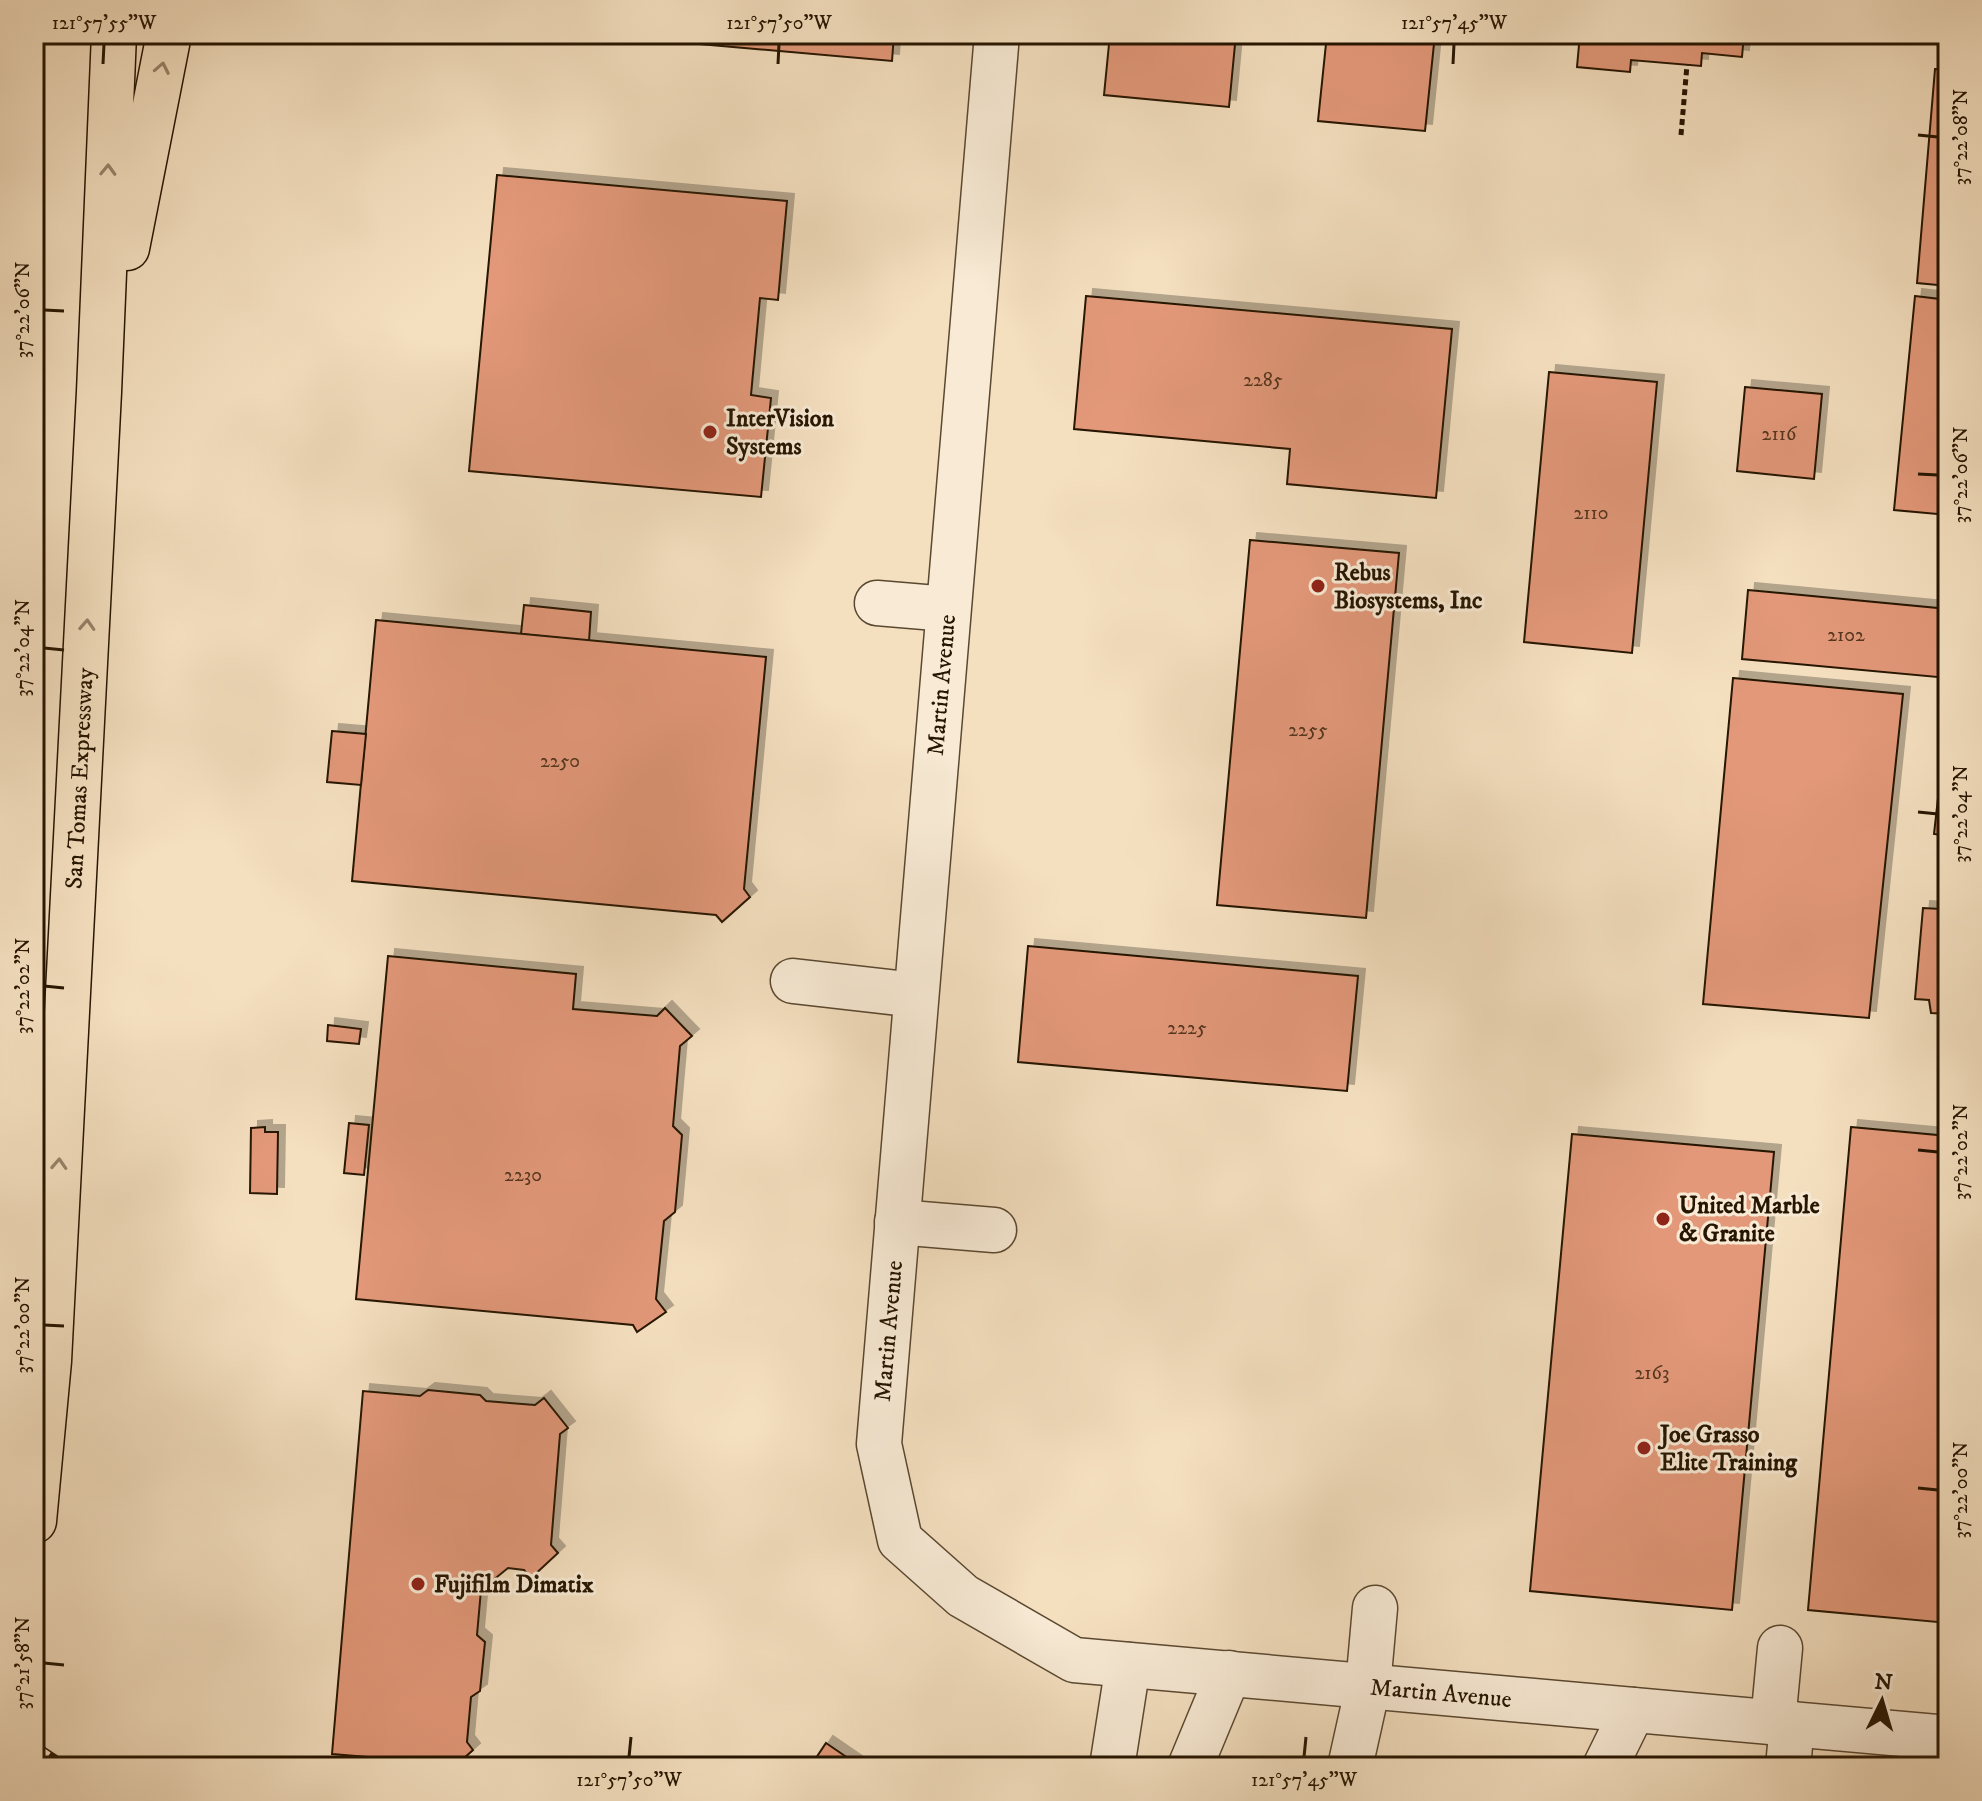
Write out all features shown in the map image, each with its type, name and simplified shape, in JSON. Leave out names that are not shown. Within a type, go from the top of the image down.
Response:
[{"type":"highway","name":"San Tomas Expressway","points":[[34,1521],[49,1361],[99,392],[114,34]]},
{"type":"highway","points":[[99,392],[169,34]]},
{"type":"street","name":"Martin Avenue","points":[[997,34],[879,1444],[900,1540],[963,1596],[1074,1660],[1948,1738]]},
{"type":"street","points":[[877,603],[948,609]]},
{"type":"street","points":[[793,981],[916,995]]},
{"type":"street","points":[[897,1222],[994,1230]]},
{"type":"street","points":[[1350,1767],[1368,1686],[1375,1608]]},
{"type":"street","points":[[1780,1648],[1782,1723],[1788,1767]]},
{"type":"street","points":[[1112,1767],[1128,1665]]},
{"type":"street","points":[[1190,1767],[1229,1673]]},
{"type":"street","points":[[1605,1767],[1633,1710]]},
{"type":"path","points":[[1681,135],[1687,65]]},
{"type":"building","points":[[586,34],[894,34],[892,61]]},
{"type":"building","points":[[1110,34],[1236,34],[1229,107],[1104,95]]},
{"type":"building","points":[[1327,34],[1435,34],[1425,131],[1318,121]]},
{"type":"building","points":[[1580,34],[1744,34],[1742,57],[1702,53],[1701,66],[1631,60],[1630,72],[1577,67]]},
{"type":"building","points":[[1935,69],[1948,70],[1948,286],[1917,283]]},
{"type":"building","points":[[497,175],[787,201],[778,300],[760,298],[751,395],[771,398],[761,497],[469,471]]},
{"type":"building","points":[[1086,296],[1452,329],[1436,498],[1287,484],[1290,449],[1074,429]]},
{"type":"building","points":[[1915,296],[1948,300],[1948,515],[1894,510]]},
{"type":"building","points":[[1549,372],[1657,382],[1632,653],[1524,642]]},
{"type":"building","points":[[1745,387],[1822,394],[1814,479],[1737,471]]},
{"type":"building","points":[[1250,540],[1399,553],[1366,918],[1217,905]]},
{"type":"building","points":[[1748,590],[1948,609],[1948,678],[1742,659]]},
{"type":"building","points":[[524,605],[591,612],[589,641],[521,634]]},
{"type":"building","points":[[376,620],[766,657],[744,889],[750,897],[722,922],[716,915],[352,881]]},
{"type":"building","points":[[1733,678],[1903,694],[1869,1018],[1703,1004]]},
{"type":"building","points":[[332,731],[366,734],[361,785],[327,782]]},
{"type":"building","points":[[1944,745],[1948,746],[1948,836],[1934,834]]},
{"type":"building","points":[[1943,890],[1948,891],[1948,1014],[1931,1013],[1929,1000],[1915,999],[1923,908],[1941,909]]},
{"type":"building","points":[[1028,946],[1358,976],[1347,1091],[1018,1062]]},
{"type":"building","points":[[388,956],[576,974],[573,1009],[657,1016],[665,1008],[692,1036],[680,1046],[673,1126],[682,1135],[675,1212],[664,1221],[656,1299],[666,1312],[637,1332],[633,1325],[356,1299]]},
{"type":"building","points":[[328,1025],[361,1029],[359,1044],[327,1041]]},
{"type":"building","points":[[349,1123],[369,1125],[364,1175],[344,1173]]},
{"type":"building","points":[[265,1127],[265,1132],[278,1132],[277,1194],[250,1193],[251,1128]]},
{"type":"building","points":[[1851,1127],[1948,1136],[1948,1623],[1808,1610]]},
{"type":"building","points":[[1572,1134],[1774,1152],[1732,1610],[1530,1591]]},
{"type":"building","name":"Fujifilm Dimatix","points":[[428,1390],[480,1395],[486,1401],[535,1405],[544,1398],[568,1428],[560,1434],[551,1545],[558,1553],[531,1578],[524,1570],[508,1568],[481,1590],[477,1635],[485,1642],[480,1691],[471,1697],[467,1742],[473,1750],[454,1767],[332,1754],[363,1391],[420,1396]]},
{"type":"building","points":[[826,1743],[861,1767],[810,1767]]},
{"type":"railway","points":[[34,1745],[67,1767]]},
{"type":"place","name":"InterVision Systems","points":[[710,432]]},
{"type":"place","name":"Rebus Biosystems, Inc","points":[[1318,586]]},
{"type":"place","name":"United Marble & Granite","points":[[1663,1219]]},
{"type":"place","name":"Joe Grasso Elite Training","points":[[1644,1448]]},
{"type":"place","name":"Fujifilm Dimatix","points":[[418,1584]]}]
